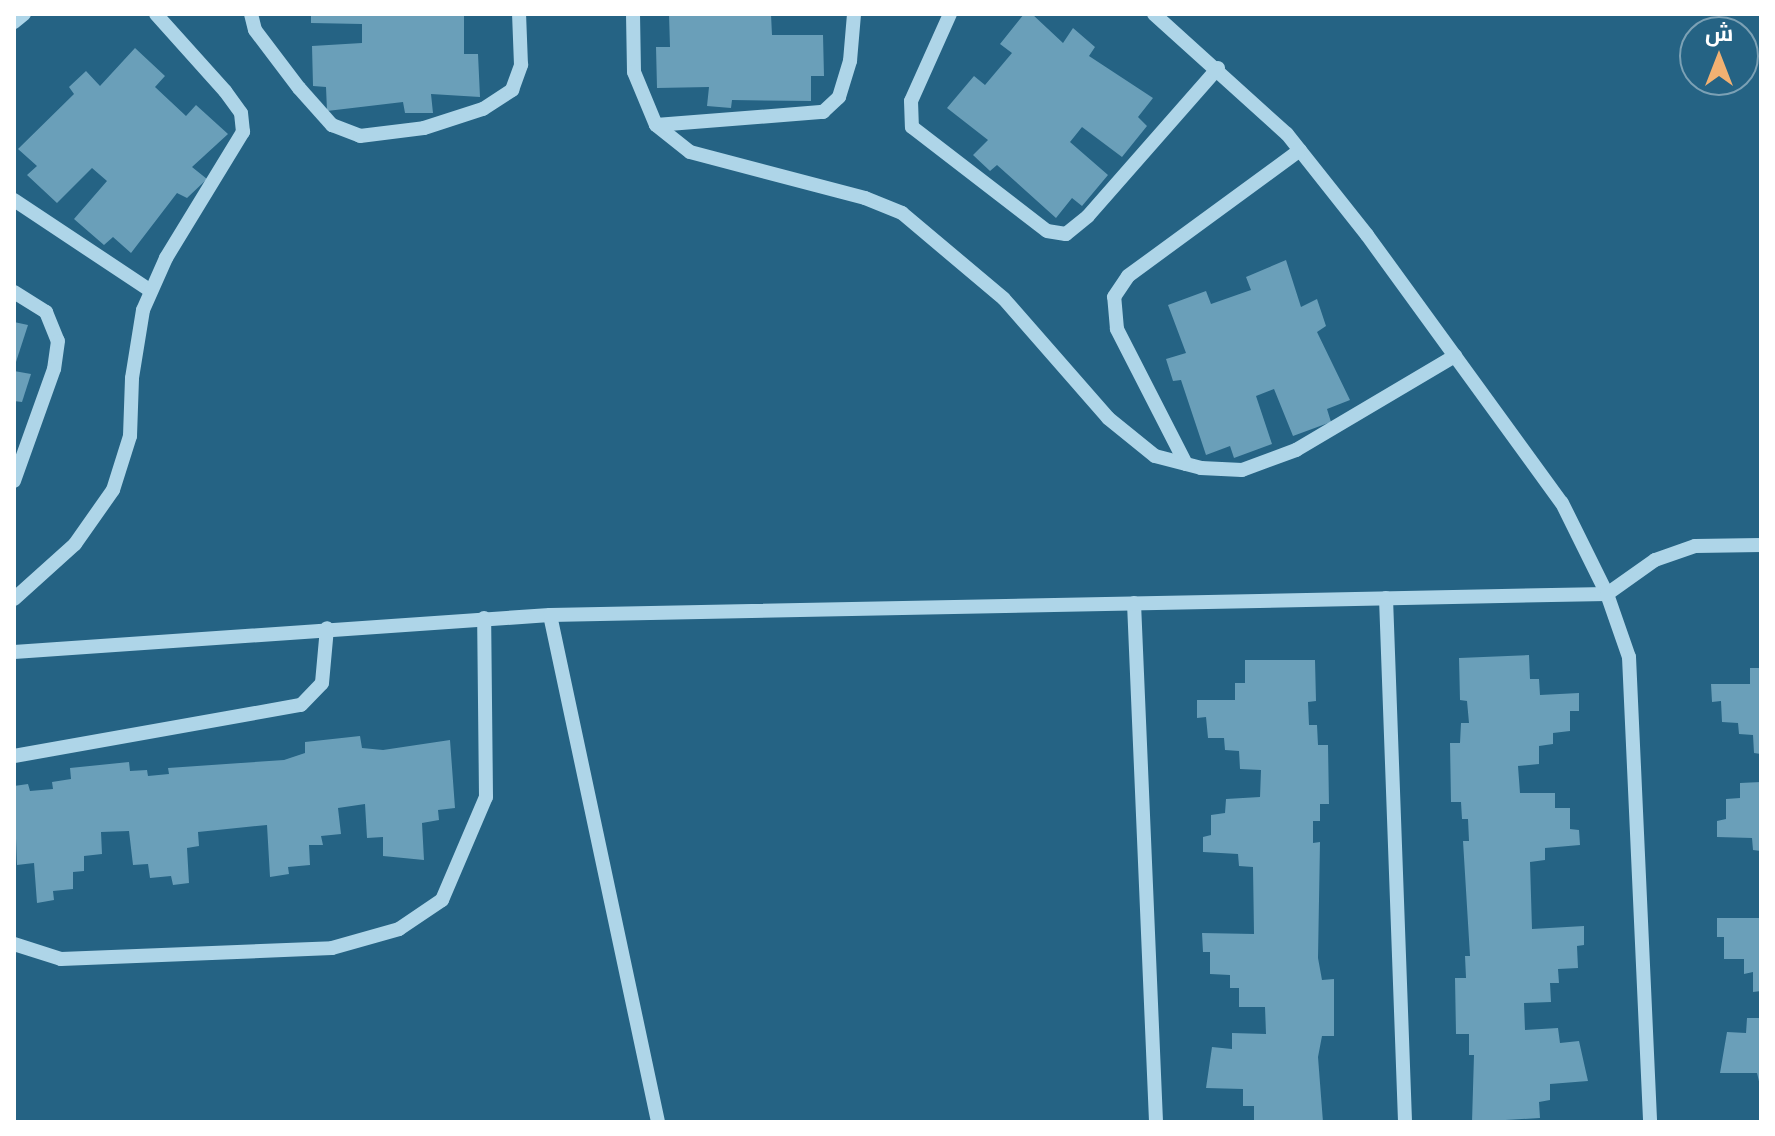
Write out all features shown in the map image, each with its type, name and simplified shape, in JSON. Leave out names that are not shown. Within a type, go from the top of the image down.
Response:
[{"type":"street","points":[[14,22],[24,14]]},
{"type":"street","points":[[14,599],[75,544],[113,490],[130,436],[135,350],[151,291],[166,258],[243,132],[241,113],[225,91],[156,14]]},
{"type":"street","points":[[251,14],[255,30],[332,125],[360,136],[424,128],[483,109],[512,90],[521,65],[519,14]]},
{"type":"street","points":[[633,14],[634,72],[656,125],[690,152],[865,198],[902,213],[1004,299],[1108,418],[1155,456],[1186,464],[1242,470],[1296,450],[1455,356]]},
{"type":"street","points":[[656,125],[823,112],[839,97],[850,61],[854,14]]},
{"type":"street","points":[[950,14],[911,101],[912,127],[1047,231],[1066,234],[1088,216],[1218,68]]},
{"type":"street","points":[[1154,14],[1218,68],[1300,150],[1562,503],[1607,594],[1629,657],[1650,1122]]},
{"type":"street","points":[[1186,464],[1117,329],[1114,297],[1128,276],[1300,150]]},
{"type":"street","points":[[14,200],[151,291]]},
{"type":"street","points":[[14,292],[46,312],[58,341],[54,369],[14,481]]},
{"type":"street","points":[[14,652],[550,615],[1607,594],[1655,560],[1695,546],[1761,545]]},
{"type":"street","points":[[1386,598],[1405,1122]]},
{"type":"street","points":[[1134,603],[1156,1122]]},
{"type":"street","points":[[550,615],[658,1122]]},
{"type":"street","points":[[14,944],[61,959],[332,948],[399,929],[442,900],[464,860],[486,797],[484,618]]},
{"type":"street","points":[[14,756],[301,705],[322,683],[327,628]]},
{"type":"building","points":[[311,14],[464,14],[464,54],[478,54],[480,97],[431,94],[433,113],[405,113],[403,102],[327,111],[326,87],[313,86],[312,46],[362,43],[362,24],[311,23]]},
{"type":"building","points":[[669,14],[771,14],[772,35],[823,35],[824,76],[811,76],[811,101],[732,100],[731,108],[707,106],[709,87],[657,88],[656,47],[670,47]]},
{"type":"building","points":[[1024,14],[1032,14],[1063,43],[1073,28],[1095,47],[1089,56],[1153,98],[1138,117],[1147,126],[1122,157],[1082,127],[1070,142],[1108,175],[1082,206],[1072,198],[1056,218],[997,165],[990,171],[973,155],[988,140],[947,108],[974,76],[985,85],[1012,53],[1000,44]]},
{"type":"building","points":[[135,48],[165,76],[155,87],[186,116],[196,105],[228,134],[192,167],[207,179],[187,198],[177,193],[131,253],[113,237],[104,245],[74,219],[107,181],[92,168],[57,203],[27,175],[37,166],[18,149],[74,94],[69,87],[86,71],[100,86]]},
{"type":"building","points":[[1286,260],[1301,307],[1317,299],[1326,326],[1317,332],[1350,400],[1327,409],[1331,422],[1293,436],[1274,389],[1256,396],[1272,444],[1234,458],[1230,446],[1206,455],[1181,380],[1173,381],[1166,359],[1186,353],[1168,305],[1206,291],[1211,304],[1251,290],[1246,277]]},
{"type":"building","points":[[14,322],[28,325],[15,365],[14,365]]},
{"type":"building","points":[[14,371],[31,374],[22,402],[14,401]]},
{"type":"building","points":[[1529,655],[1530,679],[1539,679],[1540,695],[1579,693],[1579,711],[1570,711],[1570,731],[1553,733],[1553,744],[1539,746],[1539,764],[1518,766],[1520,793],[1555,793],[1555,808],[1570,808],[1570,829],[1579,830],[1580,845],[1545,848],[1545,860],[1530,862],[1532,929],[1584,926],[1584,945],[1577,946],[1578,968],[1558,969],[1559,983],[1550,983],[1551,1002],[1524,1003],[1525,1030],[1558,1028],[1560,1043],[1579,1041],[1588,1081],[1550,1084],[1550,1100],[1539,1102],[1540,1118],[1472,1122],[1474,1055],[1469,1055],[1469,1034],[1456,1034],[1455,978],[1466,978],[1465,956],[1470,956],[1463,841],[1469,841],[1468,819],[1462,819],[1461,802],[1451,802],[1450,743],[1460,743],[1461,723],[1469,723],[1467,701],[1460,700],[1459,658]]},
{"type":"building","points":[[1245,660],[1315,660],[1316,701],[1308,702],[1309,725],[1317,725],[1318,745],[1328,745],[1329,804],[1320,804],[1320,821],[1313,821],[1313,843],[1320,842],[1318,958],[1322,980],[1334,979],[1334,1036],[1322,1036],[1318,1057],[1323,1122],[1254,1122],[1254,1106],[1243,1106],[1243,1089],[1206,1088],[1212,1047],[1232,1049],[1232,1033],[1266,1034],[1265,1007],[1239,1007],[1239,988],[1230,988],[1230,975],[1210,974],[1210,952],[1203,952],[1202,933],[1254,934],[1253,867],[1239,866],[1238,854],[1203,852],[1203,837],[1211,835],[1211,815],[1225,813],[1226,799],[1260,797],[1261,770],[1240,769],[1239,751],[1225,750],[1224,738],[1208,738],[1206,717],[1197,718],[1197,700],[1235,700],[1235,683],[1245,683]]},
{"type":"building","points":[[1750,668],[1761,668],[1761,754],[1754,753],[1753,735],[1739,734],[1738,723],[1722,722],[1721,701],[1712,702],[1711,684],[1750,684]]},
{"type":"building","points":[[360,736],[362,748],[383,750],[450,740],[455,808],[438,810],[439,820],[422,823],[424,860],[383,856],[383,837],[367,838],[365,804],[338,808],[341,834],[321,836],[323,845],[309,845],[310,865],[288,867],[289,874],[270,877],[267,825],[198,832],[199,846],[187,848],[189,883],[173,885],[171,876],[150,878],[148,864],[133,865],[129,831],[101,832],[102,854],[84,856],[84,871],[73,872],[73,889],[53,891],[54,900],[37,903],[34,863],[17,865],[14,786],[28,784],[30,791],[53,789],[52,782],[71,779],[70,768],[129,762],[130,771],[147,770],[148,776],[169,774],[168,768],[284,760],[305,753],[305,742]]},
{"type":"building","points":[[1761,782],[1761,851],[1753,850],[1752,838],[1717,837],[1717,821],[1726,819],[1726,799],[1740,798],[1740,783]]},
{"type":"building","points":[[1717,918],[1761,918],[1761,991],[1753,992],[1753,972],[1744,974],[1744,959],[1724,959],[1724,937],[1717,937]]},
{"type":"building","points":[[1747,1018],[1761,1018],[1761,1090],[1757,1073],[1720,1073],[1727,1032],[1746,1033]]}]
